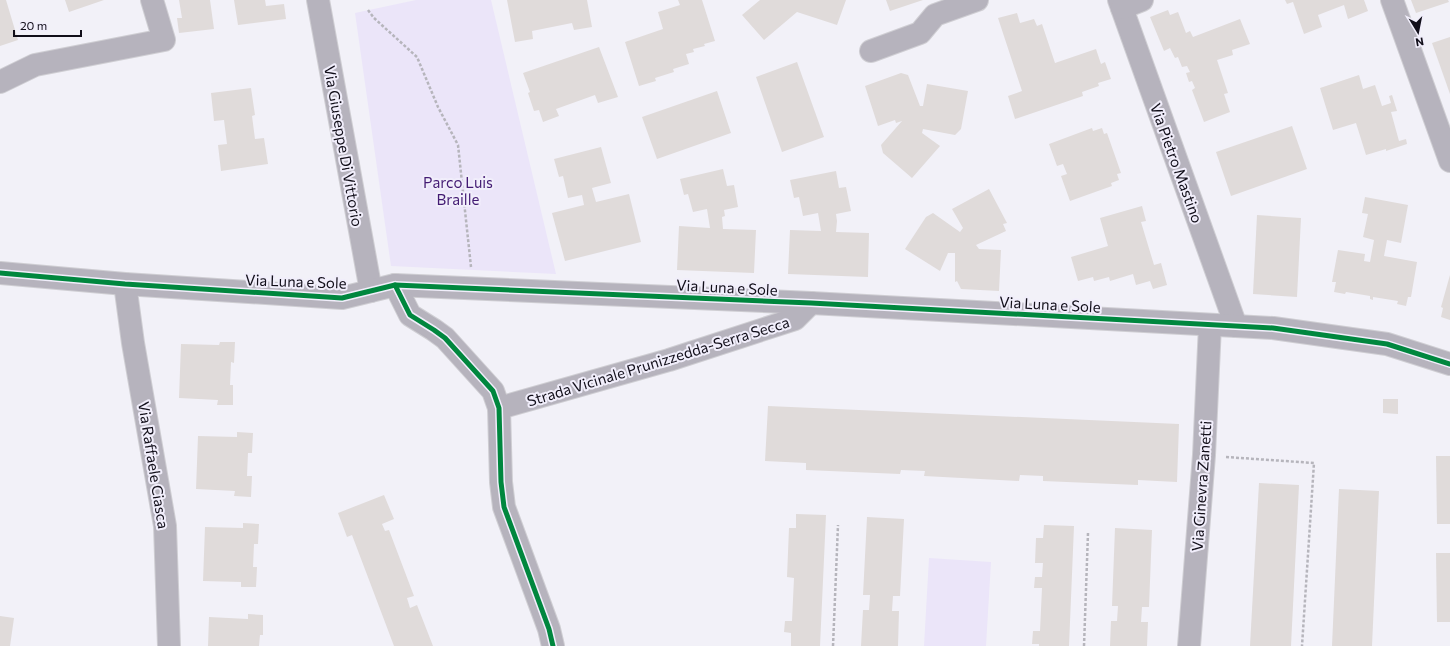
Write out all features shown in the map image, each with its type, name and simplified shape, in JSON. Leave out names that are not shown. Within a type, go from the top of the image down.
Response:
[{"type":"street","points":[[0,82],[35,64],[164,40],[152,0]]},
{"type":"street","name":"Via Giuseppe Di Vittorio","points":[[318,0],[371,291]]},
{"type":"street","points":[[871,51],[920,33],[935,15],[977,0]]},
{"type":"street","points":[[1392,0],[1450,161]]},
{"type":"street","name":"Via Pietro Mastino","points":[[1128,3],[1236,326]]},
{"type":"street","name":"Via Luna e Sole","points":[[0,274],[125,284],[342,298],[395,285],[811,303],[1273,328],[1387,344],[1450,364]]},
{"type":"street","name":"Via Raffaele Ciasca","points":[[125,284],[133,343],[165,526],[169,646]]},
{"type":"street","points":[[395,285],[410,315],[445,338],[493,391],[500,408],[501,482],[504,507],[549,629],[553,646]]},
{"type":"street","name":"Strada Vicinale Prunizzedda-Serra Secca","points":[[500,408],[669,360],[795,319],[811,303]]},
{"type":"street","name":"Via Ginevra Zanetti","points":[[1189,646],[1204,455],[1210,325]]},
{"type":"path","points":[[368,10],[374,18],[417,57],[438,107],[458,146],[472,274]]},
{"type":"path","points":[[1204,455],[1314,463],[1302,646]]},
{"type":"path","points":[[833,646],[838,525]]},
{"type":"path","points":[[1084,646],[1088,533]]},
{"type":"green space","name":"Parco Luis Braille","points":[[416,0],[491,0],[556,274],[391,266],[355,13]]},
{"type":"green space","points":[[929,558],[991,562],[986,646],[924,646]]},
{"type":"building","points":[[0,0],[6,0],[18,40],[0,46]]},
{"type":"building","points":[[65,0],[104,0],[69,12]]},
{"type":"building","points":[[179,0],[210,0],[214,29],[179,33],[177,18],[182,18]]},
{"type":"building","points":[[234,0],[265,0],[266,6],[284,4],[286,19],[238,25]]},
{"type":"building","points":[[507,0],[587,0],[592,27],[574,30],[572,23],[532,31],[533,39],[515,42]]},
{"type":"building","points":[[678,0],[702,0],[715,41],[704,44],[705,46],[693,49],[694,52],[686,54],[689,64],[673,69],[674,72],[655,78],[656,81],[639,86],[625,42],[663,29],[658,12],[680,5]]},
{"type":"building","points":[[760,0],[846,0],[837,25],[797,12],[764,40],[742,15]]},
{"type":"building","points":[[886,0],[923,0],[890,11]]},
{"type":"building","points":[[1285,0],[1364,0],[1368,11],[1348,19],[1344,5],[1318,15],[1322,27],[1304,34],[1293,2],[1287,4]]},
{"type":"building","points":[[1411,0],[1448,0],[1449,2],[1416,13]]},
{"type":"building","points":[[1168,10],[1170,15],[1178,12],[1186,33],[1190,31],[1193,37],[1240,19],[1250,44],[1232,50],[1233,55],[1217,60],[1228,93],[1224,94],[1230,112],[1204,122],[1192,90],[1195,88],[1192,81],[1189,82],[1186,73],[1190,72],[1187,66],[1182,67],[1178,57],[1175,58],[1170,48],[1164,51],[1150,17]]},
{"type":"building","points":[[1017,13],[1020,23],[1034,19],[1037,26],[1042,24],[1055,63],[1096,49],[1101,64],[1105,62],[1111,79],[1098,83],[1099,86],[1082,92],[1083,96],[1015,119],[1008,96],[1022,91],[998,18]]},
{"type":"building","points":[[1450,37],[1450,94],[1432,43]]},
{"type":"building","points":[[599,47],[618,97],[598,103],[595,95],[556,109],[559,116],[543,122],[539,110],[534,111],[528,93],[530,92],[523,73]]},
{"type":"building","points":[[797,62],[824,137],[782,152],[756,77]]},
{"type":"building","points":[[901,73],[908,75],[920,106],[923,106],[927,84],[968,91],[961,129],[955,135],[923,129],[922,133],[940,146],[912,178],[883,153],[881,145],[902,121],[896,123],[895,120],[878,126],[865,86]]},
{"type":"building","points":[[1359,75],[1363,89],[1375,85],[1382,106],[1391,103],[1389,96],[1392,95],[1397,111],[1391,112],[1399,141],[1406,139],[1407,144],[1386,151],[1386,149],[1366,155],[1356,123],[1333,130],[1320,88]]},
{"type":"building","points":[[251,88],[255,115],[252,116],[255,139],[264,138],[268,164],[221,171],[218,145],[227,144],[224,120],[214,121],[211,93]]},
{"type":"building","points":[[717,91],[731,133],[657,159],[642,117]]},
{"type":"building","points":[[1292,126],[1307,169],[1231,196],[1216,152]]},
{"type":"building","points":[[1092,128],[1093,131],[1102,128],[1104,134],[1107,133],[1121,173],[1117,174],[1119,180],[1111,183],[1112,186],[1070,201],[1061,176],[1067,174],[1063,164],[1057,166],[1049,144]]},
{"type":"building","points":[[601,147],[611,183],[592,188],[596,202],[629,194],[641,242],[565,261],[552,213],[584,205],[582,195],[568,198],[563,176],[559,177],[554,159]]},
{"type":"building","points":[[723,169],[727,186],[734,185],[738,207],[724,210],[725,216],[722,217],[723,229],[756,230],[754,273],[677,270],[679,226],[710,228],[707,209],[693,212],[688,194],[684,195],[680,179]]},
{"type":"building","points":[[836,171],[839,188],[846,187],[851,211],[836,214],[836,232],[869,233],[868,277],[788,274],[790,230],[821,231],[818,213],[803,216],[799,197],[794,198],[790,180]]},
{"type":"building","points":[[989,189],[1007,223],[1003,224],[1006,231],[976,245],[979,249],[1001,250],[999,291],[961,289],[957,281],[955,282],[955,253],[948,253],[940,271],[905,249],[926,217],[933,213],[960,232],[963,228],[952,209]]},
{"type":"building","points":[[1365,197],[1408,205],[1401,243],[1387,240],[1384,256],[1417,262],[1411,297],[1408,297],[1406,306],[1397,304],[1398,301],[1373,297],[1373,300],[1370,299],[1370,296],[1346,292],[1345,294],[1334,292],[1336,282],[1332,282],[1338,250],[1365,254],[1364,261],[1370,262],[1374,240],[1363,237],[1368,214],[1362,213]]},
{"type":"building","points":[[1142,206],[1146,221],[1141,222],[1154,265],[1161,263],[1167,285],[1153,289],[1150,281],[1136,285],[1133,274],[1110,281],[1109,277],[1094,281],[1093,277],[1078,281],[1071,257],[1108,246],[1100,218]]},
{"type":"building","points":[[1257,215],[1301,218],[1297,297],[1253,294]]},
{"type":"building","points":[[1450,275],[1450,320],[1441,317],[1443,308],[1441,307]]},
{"type":"building","points":[[220,342],[235,342],[234,363],[231,362],[230,385],[233,385],[233,405],[217,405],[218,400],[179,398],[181,344],[219,345]]},
{"type":"building","points":[[1383,399],[1398,399],[1398,414],[1383,413]]},
{"type":"building","points":[[768,406],[1179,424],[1177,482],[1138,480],[1138,485],[1043,481],[1043,476],[1020,475],[1019,481],[924,476],[925,471],[901,470],[900,474],[806,470],[806,463],[765,461]]},
{"type":"building","points":[[237,432],[253,433],[252,453],[248,453],[247,476],[252,476],[251,497],[234,496],[235,491],[196,489],[198,436],[237,437]]},
{"type":"building","points":[[1436,456],[1450,456],[1450,524],[1437,524]]},
{"type":"building","points":[[1259,483],[1299,485],[1291,646],[1250,646]]},
{"type":"building","points":[[1339,489],[1379,491],[1372,646],[1332,646]]},
{"type":"building","points":[[384,495],[394,519],[382,524],[385,531],[389,530],[414,596],[407,598],[410,608],[417,605],[433,646],[394,646],[352,535],[347,537],[338,513]]},
{"type":"building","points":[[796,514],[826,515],[820,646],[791,646],[791,633],[784,632],[785,621],[792,621],[794,578],[787,577],[789,528],[796,528]]},
{"type":"building","points":[[867,517],[904,519],[900,596],[893,596],[892,611],[899,611],[898,646],[861,646],[863,610],[869,610],[870,595],[863,595]]},
{"type":"building","points":[[243,523],[259,524],[258,544],[254,544],[253,567],[257,567],[256,587],[241,587],[241,582],[203,581],[205,527],[243,528]]},
{"type":"building","points":[[1044,525],[1074,526],[1069,646],[1039,646],[1039,644],[1032,644],[1033,631],[1040,631],[1042,588],[1034,588],[1035,577],[1042,577],[1043,563],[1035,563],[1036,538],[1043,538]]},
{"type":"building","points":[[1115,528],[1152,530],[1149,607],[1142,607],[1141,622],[1148,622],[1147,646],[1110,646],[1111,621],[1117,621],[1118,606],[1112,606]]},
{"type":"building","points":[[1436,553],[1450,553],[1450,622],[1437,622]]},
{"type":"building","points":[[248,614],[263,615],[263,635],[260,635],[259,646],[208,646],[209,617],[248,619]]},
{"type":"building","points":[[0,616],[14,618],[10,646],[0,646]]},
{"type":"cycle path","points":[[0,273],[125,284],[342,298],[395,285],[811,303],[1273,328],[1387,344],[1450,364]]},
{"type":"cycle path","points":[[395,285],[410,315],[445,338],[493,391],[499,408],[501,482],[504,507],[549,629],[553,646]]}]
